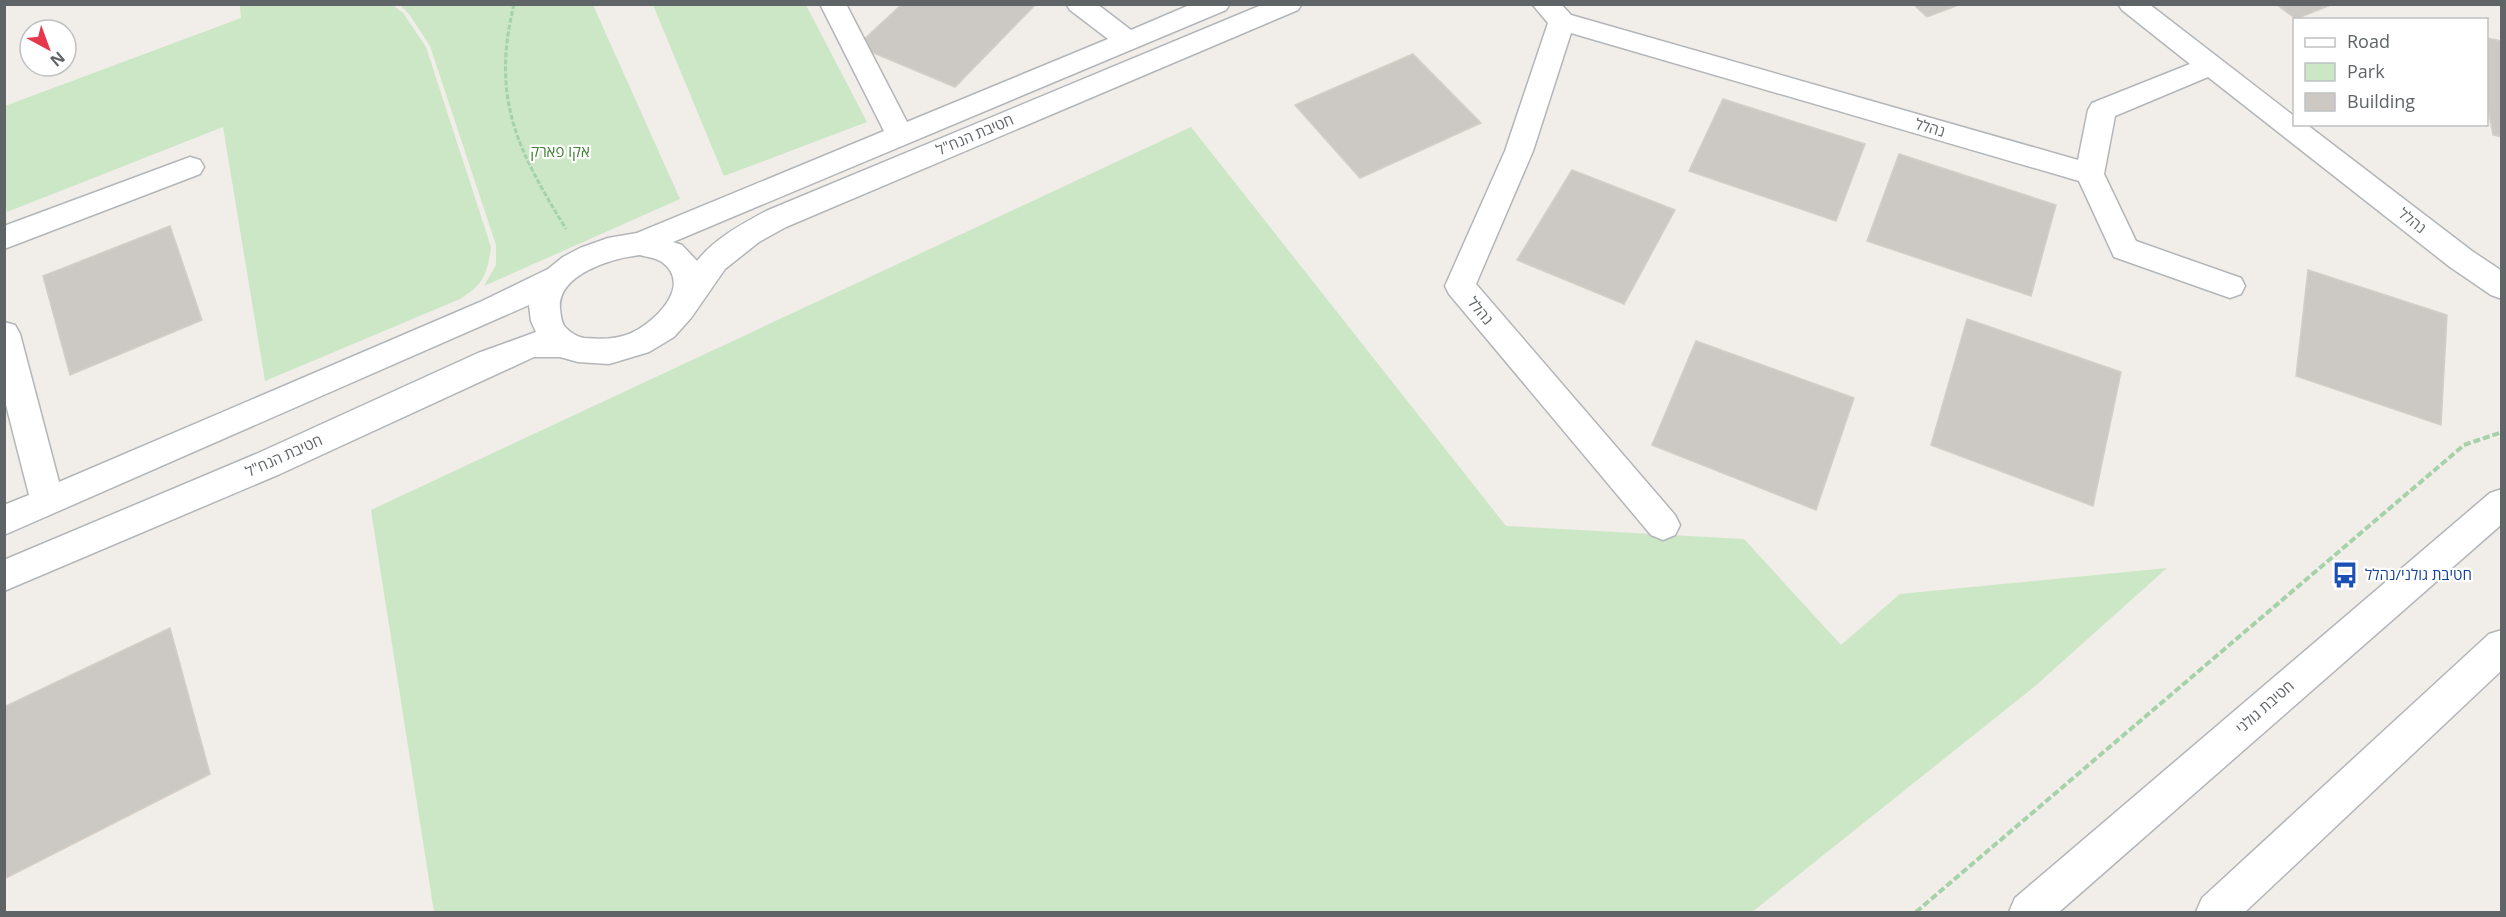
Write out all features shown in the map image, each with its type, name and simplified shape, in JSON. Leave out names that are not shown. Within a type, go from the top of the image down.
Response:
[{"type":"street","points":[[833,4],[900,135]]},
{"type":"street","points":[[1079,4],[1128,41]]},
{"type":"street","name":"חטיבת הנח\"ל","points":[[640,244],[1217,4]]},
{"type":"street","name":"חטיבת הנח\"ל","points":[[686,300],[714,261],[749,234],[776,219],[1289,4]]},
{"type":"street","name":"נהלל","points":[[2131,4],[2461,259],[2502,287]]},
{"type":"street","name":"נהלל","points":[[1663,525],[1460,286],[1520,152],[1554,13],[2090,174]]},
{"type":"street","points":[[2210,66],[2102,110],[2090,174],[2125,249],[2230,286]]},
{"type":"street","points":[[4,238],[190,167]]},
{"type":"street","points":[[4,522],[491,310],[559,277],[585,257],[618,245],[640,244],[659,247],[686,268],[689,284],[686,300],[670,324],[640,344],[606,352],[583,351],[565,344],[552,333],[544,310],[549,293],[559,277]]},
{"type":"street","points":[[4,334],[48,502]]},
{"type":"street","name":"חטיבת הנח\"ל","points":[[4,576],[268,464],[489,362],[532,345],[565,344]]},
{"type":"street","name":"חטיבת גולני","points":[[2029,912],[2502,503]]},
{"type":"street","points":[[2216,912],[2502,646]]},
{"type":"path","points":[[514,4],[504,48],[507,105],[525,157],[585,257]]},
{"type":"path","points":[[1916,912],[2464,445],[2502,432]]},
{"type":"green space","points":[[240,5],[393,5],[403,13],[426,47],[491,247],[483,278],[460,299],[265,381],[223,127],[7,212],[5,200],[5,106],[241,18]]},
{"type":"green space","name":"אקו פארק","points":[[400,5],[593,5],[680,199],[484,286],[496,265],[496,245],[430,46],[409,14]]},
{"type":"green space","points":[[653,5],[806,5],[867,122],[724,176]]},
{"type":"green space","points":[[1191,127],[1506,526],[1744,539],[1841,645],[1900,594],[2167,568],[2034,687],[1752,912],[434,912],[371,510]]},
{"type":"building","points":[[902,4],[1036,4],[955,87],[857,46]]},
{"type":"building","points":[[1913,4],[1961,4],[1927,17]]},
{"type":"building","points":[[2276,4],[2333,4],[2298,18],[2295,18]]},
{"type":"building","points":[[2488,38],[2502,41],[2502,137],[2493,135],[2488,109]]},
{"type":"building","points":[[1413,54],[1481,123],[1360,178],[1295,105]]},
{"type":"building","points":[[1723,99],[1865,144],[1836,221],[1689,171]]},
{"type":"building","points":[[1899,154],[2056,205],[2031,296],[1867,241]]},
{"type":"building","points":[[1572,170],[1675,210],[1624,304],[1517,260]]},
{"type":"building","points":[[170,226],[202,320],[70,375],[43,276]]},
{"type":"building","points":[[2308,270],[2447,315],[2441,425],[2296,376]]},
{"type":"building","points":[[1967,319],[2121,372],[2093,506],[1931,445]]},
{"type":"building","points":[[1696,341],[1854,398],[1816,510],[1652,445]]},
{"type":"building","points":[[170,628],[210,774],[4,879],[4,707]]},
{"type":"place","name":"חטיבת גולני/נהלל","points":[[2345,575]]}]
